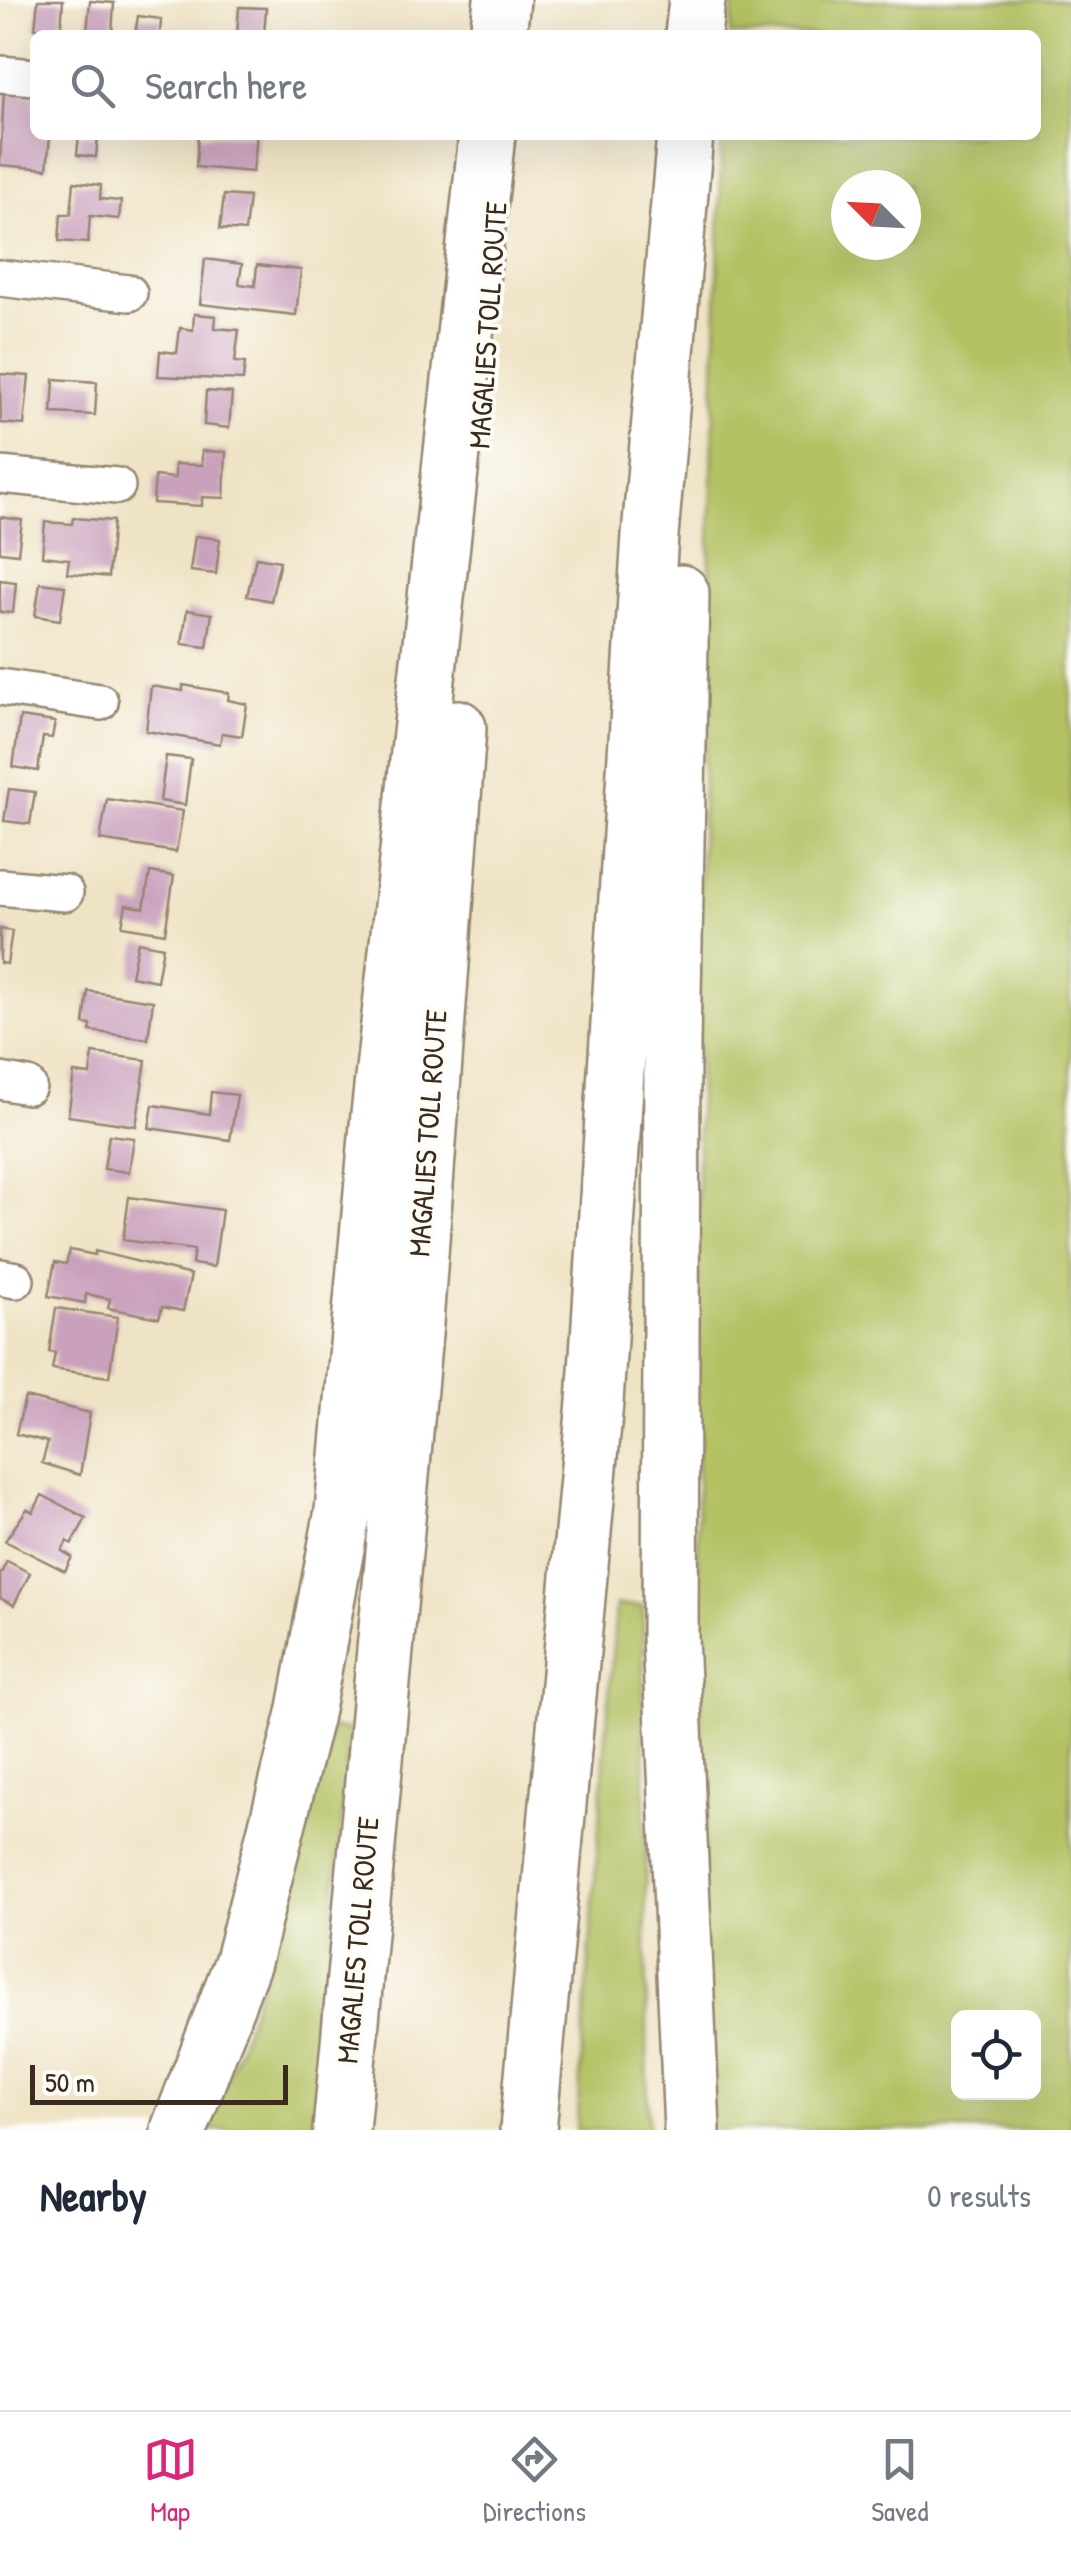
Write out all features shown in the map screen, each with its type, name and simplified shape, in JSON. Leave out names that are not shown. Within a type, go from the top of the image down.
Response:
[{"type":"highway","points":[[499,30],[502,0]]},
{"type":"highway","points":[[509,30],[512,0]]},
{"type":"highway","points":[[694,30],[696,0]]},
{"type":"highway","points":[[703,30],[705,0]]},
{"type":"highway","points":[[179,2130],[244,1961],[305,1714],[343,1511],[379,1115],[486,140]]},
{"type":"highway","name":"MAGALIES TOLL ROUTE","points":[[340,2130],[414,1323],[502,140]]},
{"type":"highway","points":[[528,2130],[594,1402],[650,535],[685,140]]},
{"type":"highway","points":[[692,2130],[670,1617],[672,1043],[684,431],[698,140]]},
{"type":"street","points":[[0,74],[30,77]]},
{"type":"street","points":[[0,278],[128,292]]},
{"type":"street","points":[[0,475],[117,486]]},
{"type":"street","points":[[0,687],[100,702]]},
{"type":"street","points":[[0,886],[65,893]]},
{"type":"green space","points":[[734,0],[1071,0],[1071,2130],[707,2130],[701,1979],[699,913],[722,140],[1041,140],[1041,30],[731,30]]},
{"type":"green space","points":[[616,1605],[643,1606],[648,2130],[576,2130]]},
{"type":"green space","points":[[331,1728],[350,1730],[313,2130],[209,2130],[287,1910]]},
{"type":"building","points":[[38,0],[63,0],[61,30],[35,28]]},
{"type":"building","points":[[90,1],[114,3],[112,30],[87,30]]},
{"type":"building","points":[[239,7],[266,8],[264,30],[237,30]]},
{"type":"building","points":[[138,16],[161,19],[160,30],[136,30]]},
{"type":"building","points":[[4,90],[30,93],[30,140],[50,140],[47,169],[0,165]]},
{"type":"building","points":[[78,140],[98,140],[96,157],[77,155]]},
{"type":"building","points":[[198,140],[256,140],[253,172],[196,167]]},
{"type":"building","points":[[74,182],[101,185],[100,199],[121,201],[119,219],[90,216],[88,243],[59,241],[61,214],[71,214]]},
{"type":"building","points":[[224,195],[249,197],[245,231],[220,229]]},
{"type":"building","points":[[205,259],[242,264],[239,284],[255,286],[257,265],[301,270],[296,315],[200,304]]},
{"type":"building","points":[[194,314],[216,316],[215,328],[239,330],[235,362],[245,363],[243,380],[158,376],[160,351],[177,353],[180,328],[193,330]]},
{"type":"building","points":[[0,374],[29,376],[24,425],[1,423]]},
{"type":"building","points":[[54,379],[97,382],[95,415],[52,413]]},
{"type":"building","points":[[206,391],[232,393],[229,428],[204,425]]},
{"type":"building","points":[[202,451],[226,452],[224,498],[202,497],[202,506],[153,503],[155,476],[175,478],[175,464],[202,465]]},
{"type":"building","points":[[0,517],[22,520],[18,554],[0,552]]},
{"type":"building","points":[[73,518],[113,521],[108,577],[67,573],[69,559],[42,556],[45,522],[72,524]]},
{"type":"building","points":[[195,536],[220,539],[216,574],[190,571]]},
{"type":"building","points":[[256,557],[280,561],[271,601],[247,596]]},
{"type":"building","points":[[0,580],[16,582],[13,613],[0,612]]},
{"type":"building","points":[[40,583],[65,586],[60,620],[35,616]]},
{"type":"building","points":[[187,610],[212,614],[207,647],[182,644]]},
{"type":"building","points":[[183,685],[229,693],[228,700],[247,704],[242,736],[222,733],[220,744],[146,731],[151,686],[183,691]]},
{"type":"building","points":[[20,717],[55,722],[52,738],[43,737],[38,771],[13,767]]},
{"type":"building","points":[[166,756],[191,759],[185,805],[160,801]]},
{"type":"building","points":[[9,789],[35,792],[30,824],[4,821]]},
{"type":"building","points":[[107,799],[183,811],[176,852],[100,840]]},
{"type":"building","points":[[150,872],[174,876],[165,933],[122,926],[126,905],[144,908]]},
{"type":"building","points":[[0,929],[12,931],[7,964],[0,963]]},
{"type":"building","points":[[138,942],[163,947],[157,981],[131,976]]},
{"type":"building","points":[[88,991],[153,1001],[148,1039],[90,1031],[91,1025],[84,1024]]},
{"type":"building","points":[[93,1053],[146,1060],[136,1126],[68,1116],[74,1073],[90,1075]]},
{"type":"building","points":[[211,1092],[237,1095],[230,1140],[149,1128],[153,1105],[209,1114]]},
{"type":"building","points":[[109,1135],[134,1138],[129,1172],[104,1169]]},
{"type":"building","points":[[129,1197],[222,1210],[214,1267],[192,1264],[194,1250],[123,1240]]},
{"type":"building","points":[[70,1250],[95,1255],[95,1251],[191,1275],[183,1311],[162,1307],[159,1318],[108,1308],[110,1299],[86,1294],[85,1303],[48,1296],[55,1262],[66,1264]]},
{"type":"building","points":[[56,1308],[118,1317],[109,1377],[52,1369],[55,1353],[49,1352]]},
{"type":"building","points":[[25,1397],[90,1413],[80,1475],[42,1463],[48,1442],[16,1434]]},
{"type":"building","points":[[42,1495],[86,1518],[72,1544],[67,1541],[62,1551],[72,1557],[65,1571],[5,1541],[27,1509],[33,1512]]},
{"type":"building","points":[[7,1561],[30,1573],[14,1605],[0,1598],[0,1575]]}]
